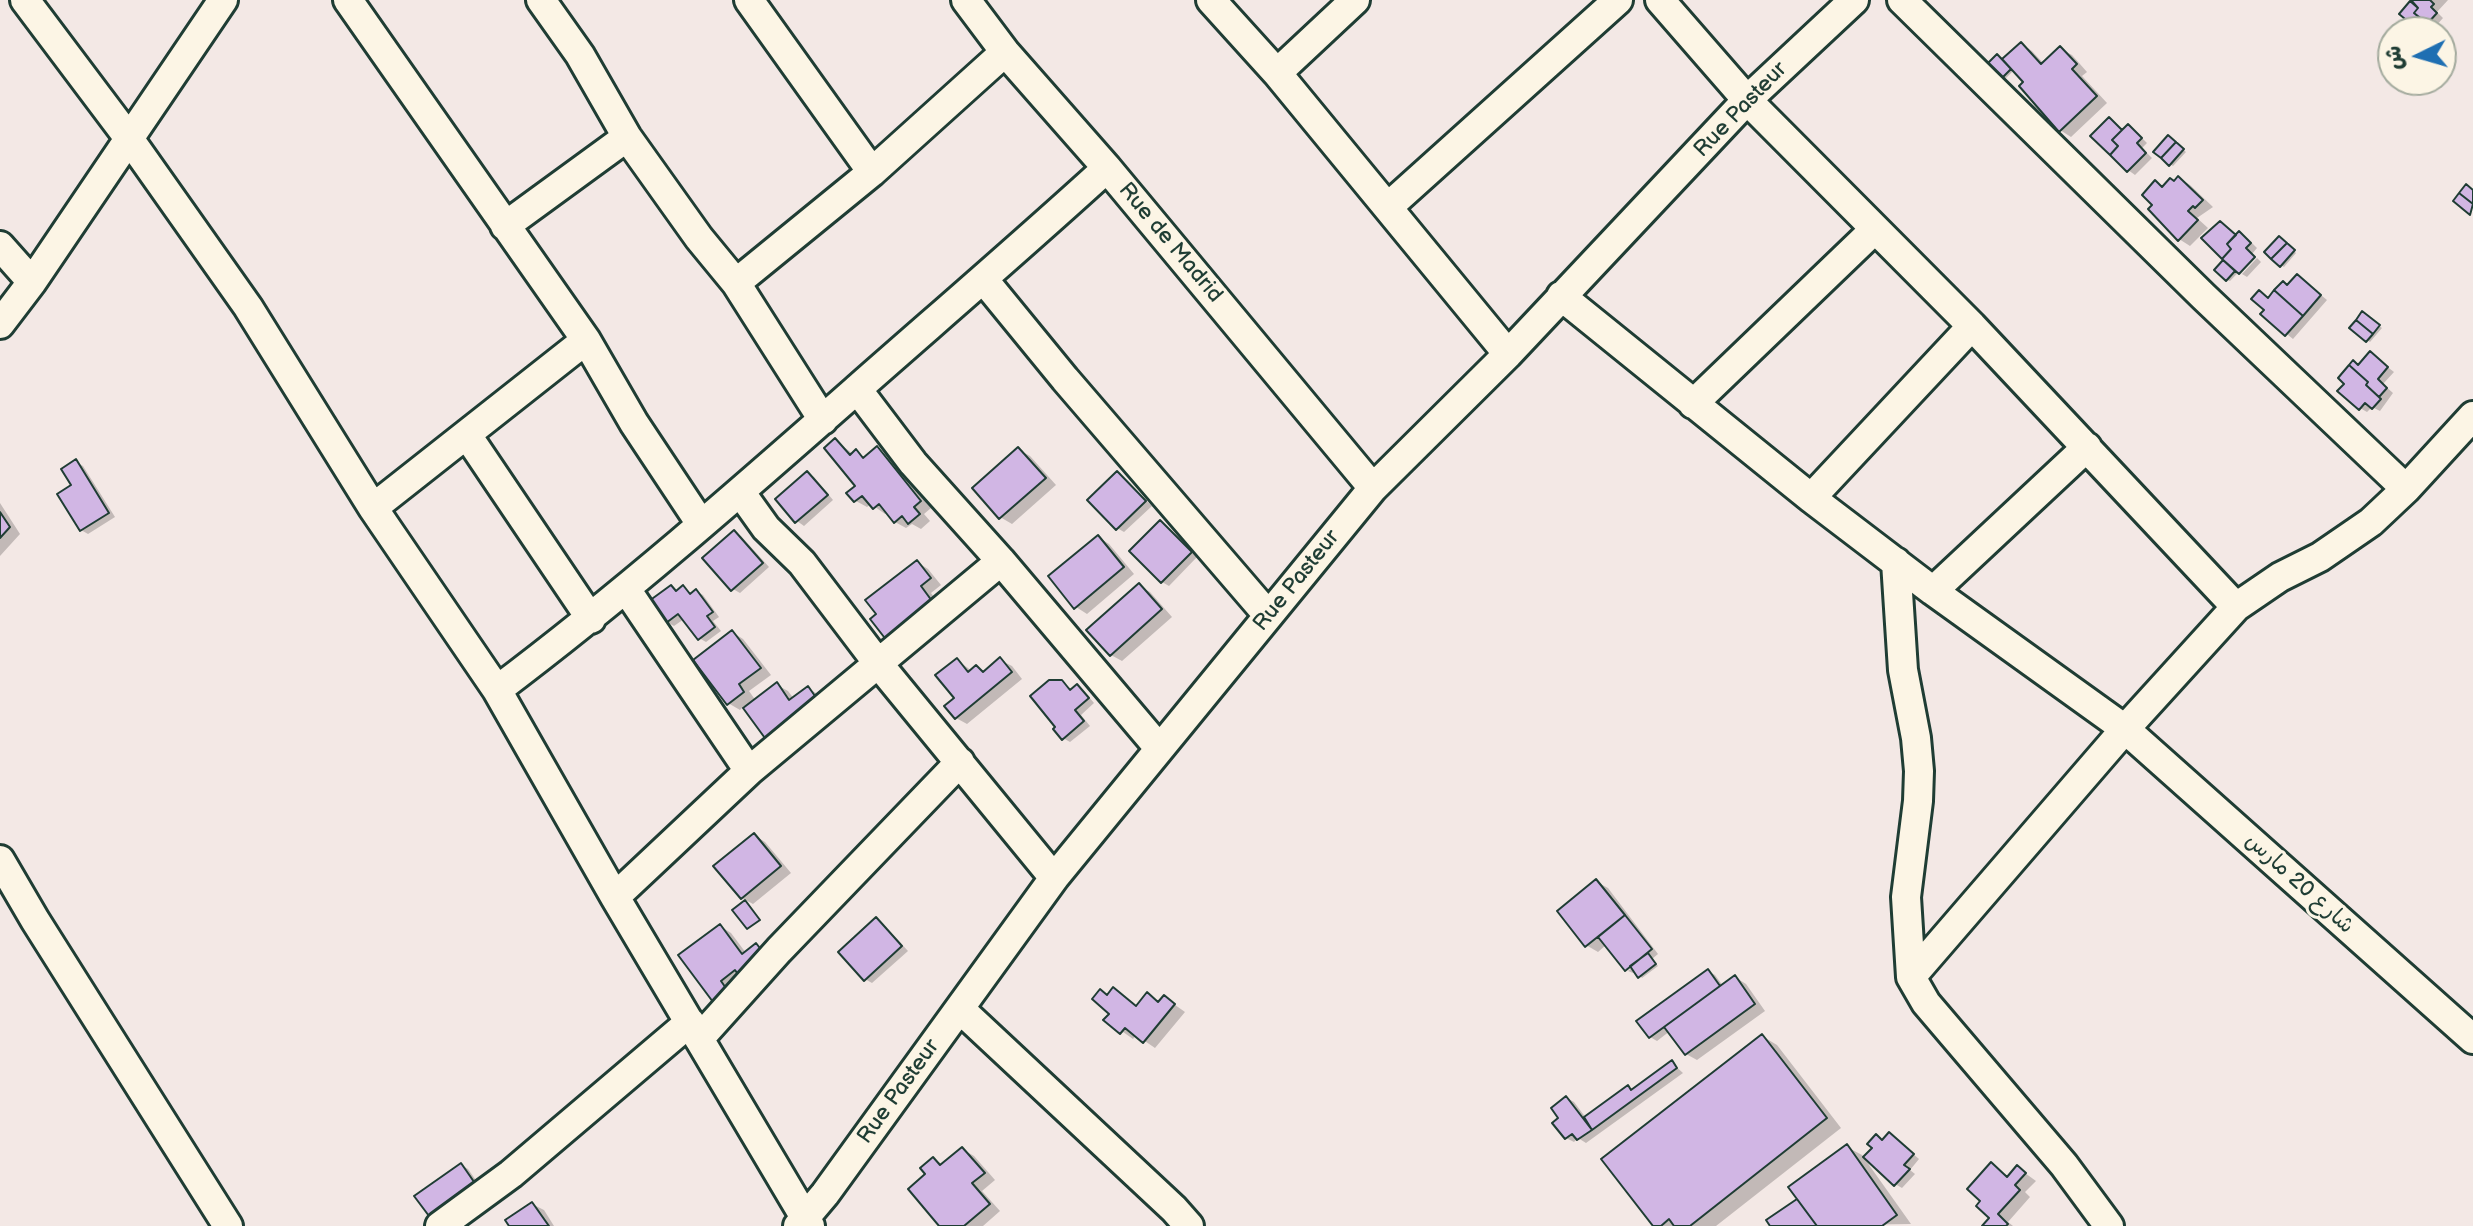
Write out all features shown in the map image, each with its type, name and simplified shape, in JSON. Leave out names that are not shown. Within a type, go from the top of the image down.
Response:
[{"type":"street","points":[[25,0],[128,137],[248,307],[373,508],[497,690],[804,1223]]},
{"type":"street","points":[[0,324],[32,282],[223,0]]},
{"type":"street","points":[[348,0],[586,340],[634,423],[701,524]]},
{"type":"street","points":[[541,0],[580,55],[627,137],[699,238],[736,283],[823,420]]},
{"type":"street","points":[[749,0],[872,172]]},
{"type":"street","name":"Rue de Madrid","points":[[967,0],[1005,52],[1107,168],[1373,488]]},
{"type":"street","points":[[1211,0],[1277,73],[1508,354]]},
{"type":"street","points":[[1277,73],[1355,0]]},
{"type":"street","points":[[1388,207],[1618,0]]},
{"type":"street","points":[[1660,0],[1747,100],[1972,326],[2236,607]]},
{"type":"street","name":"Rue Pasteur","points":[[804,1223],[1054,878],[1373,488],[1508,354],[1747,100],[1854,0]]},
{"type":"street","points":[[1902,0],[2203,296],[2406,489]]},
{"type":"street","points":[[736,283],[872,172],[1005,52]]},
{"type":"street","points":[[505,226],[627,137]]},
{"type":"street","points":[[497,690],[591,619],[741,493],[1107,168]]},
{"type":"street","points":[[1693,404],[1874,230]]},
{"type":"street","points":[[0,246],[32,282]]},
{"type":"street","points":[[984,280],[1268,615]]},
{"type":"street","name":"شارع 20 مارس","points":[[1561,296],[1811,498],[1933,591],[2125,729],[2473,1039]]},
{"type":"street","points":[[1811,498],[1972,326]]},
{"type":"street","points":[[373,508],[586,340]]},
{"type":"street","points":[[857,389],[913,463],[1001,561],[1159,748]]},
{"type":"street","points":[[1911,977],[2125,729],[2236,607],[2358,531],[2406,489],[2473,416]]},
{"type":"street","points":[[467,435],[591,619]]},
{"type":"street","points":[[1933,591],[2087,447]]},
{"type":"street","points":[[741,493],[766,528],[802,563],[877,662],[1054,878]]},
{"type":"street","points":[[615,897],[749,771],[1001,561]]},
{"type":"street","points":[[1896,562],[1903,670],[1919,771],[1906,897],[1911,977],[1926,1003],[2064,1165],[2109,1226]]},
{"type":"street","points":[[626,589],[749,771]]},
{"type":"street","points":[[440,1226],[695,1031],[960,762]]},
{"type":"street","points":[[0,860],[228,1226]]},
{"type":"street","points":[[960,1009],[1189,1226]]},
{"type":"building","points":[[2411,0],[2430,0],[2434,4],[2431,7],[2437,13],[2434,16],[2418,16],[2414,13],[2418,8]]},
{"type":"building","points":[[2410,1],[2418,8],[2414,13],[2418,16],[2399,14]]},
{"type":"building","points":[[2021,42],[2041,64],[2060,46],[2077,64],[2072,69],[2097,96],[2059,132],[2019,86],[2023,82],[2002,59]]},
{"type":"building","points":[[1997,54],[2011,69],[1998,82],[1984,67]]},
{"type":"building","points":[[2109,117],[2122,130],[2112,140],[2118,146],[2110,155],[2090,136]]},
{"type":"building","points":[[2128,124],[2142,138],[2137,143],[2146,153],[2127,172],[2110,155],[2118,146],[2112,140]]},
{"type":"building","points":[[2168,135],[2176,142],[2161,158],[2153,152]]},
{"type":"building","points":[[2176,142],[2184,149],[2169,166],[2161,158]]},
{"type":"building","points":[[2178,176],[2203,200],[2188,211],[2198,220],[2178,241],[2148,209],[2152,205],[2142,195],[2155,180],[2162,187],[2170,178],[2174,181]]},
{"type":"building","points":[[2466,184],[2473,190],[2473,204],[2459,193]]},
{"type":"building","points":[[2459,193],[2473,204],[2470,215],[2453,201]]},
{"type":"building","points":[[2220,221],[2236,235],[2227,244],[2231,249],[2222,259],[2201,238]]},
{"type":"building","points":[[2239,231],[2251,243],[2246,248],[2255,257],[2239,274],[2222,259],[2231,249],[2227,244]]},
{"type":"building","points":[[2279,236],[2287,243],[2271,259],[2264,252]]},
{"type":"building","points":[[2287,243],[2295,250],[2280,267],[2271,259]]},
{"type":"building","points":[[2223,260],[2235,271],[2226,281],[2214,270]]},
{"type":"building","points":[[2297,274],[2321,295],[2303,316],[2274,290],[2283,281],[2287,285]]},
{"type":"building","points":[[2259,290],[2268,298],[2274,290],[2303,316],[2285,336],[2260,314],[2264,310],[2251,299]]},
{"type":"building","points":[[2362,311],[2380,325],[2373,334],[2356,320]]},
{"type":"building","points":[[2356,320],[2373,334],[2366,342],[2349,328]]},
{"type":"building","points":[[2370,351],[2388,367],[2378,379],[2387,388],[2379,397],[2349,365],[2353,360],[2358,365]]},
{"type":"building","points":[[2349,365],[2381,399],[2372,409],[2365,403],[2359,410],[2337,391],[2344,384],[2338,378]]},
{"type":"building","points":[[835,438],[850,455],[856,449],[863,458],[877,446],[921,501],[914,507],[920,514],[908,524],[902,516],[894,523],[879,504],[873,509],[862,496],[854,502],[846,493],[855,486],[824,448]]},
{"type":"building","points":[[1018,447],[1046,478],[999,519],[972,488]]},
{"type":"building","points":[[76,459],[109,513],[80,531],[57,494],[71,485],[61,469]]},
{"type":"building","points":[[807,471],[828,495],[795,523],[775,499]]},
{"type":"building","points":[[1117,471],[1146,501],[1116,530],[1087,500]]},
{"type":"building","points":[[0,512],[10,527],[0,538]]},
{"type":"building","points":[[1160,520],[1192,552],[1161,583],[1129,551]]},
{"type":"building","points":[[734,530],[763,563],[731,591],[702,558]]},
{"type":"building","points":[[1098,535],[1124,567],[1074,609],[1048,576]]},
{"type":"building","points":[[917,560],[931,578],[921,586],[932,601],[912,617],[919,625],[891,646],[870,619],[876,614],[865,600]]},
{"type":"building","points":[[1139,583],[1162,609],[1110,656],[1086,630]]},
{"type":"building","points":[[671,585],[676,591],[683,585],[690,594],[696,589],[713,612],[707,616],[715,627],[698,640],[678,614],[666,623],[649,601]]},
{"type":"building","points":[[732,630],[761,668],[739,684],[744,692],[727,705],[693,660]]},
{"type":"building","points":[[1000,657],[1012,672],[955,719],[944,706],[954,698],[935,675],[957,658],[968,672],[976,665],[983,672]]},
{"type":"building","points":[[1049,680],[1062,680],[1070,690],[1077,684],[1089,698],[1075,710],[1084,721],[1062,740],[1030,696]]},
{"type":"building","points":[[777,682],[789,700],[808,686],[822,706],[770,745],[743,708]]},
{"type":"building","points":[[754,833],[781,866],[741,899],[713,866]]},
{"type":"building","points":[[1596,879],[1625,915],[1585,947],[1557,911]]},
{"type":"building","points":[[745,900],[760,920],[747,929],[732,910]]},
{"type":"building","points":[[1625,915],[1652,949],[1625,971],[1598,937]]},
{"type":"building","points":[[876,917],[902,946],[864,981],[838,952]]},
{"type":"building","points":[[720,924],[742,954],[756,943],[769,960],[742,980],[735,970],[721,981],[728,991],[713,1002],[678,955]]},
{"type":"building","points":[[1648,953],[1656,964],[1638,978],[1630,966]]},
{"type":"building","points":[[1708,969],[1720,986],[1649,1038],[1636,1021]]},
{"type":"building","points":[[1735,975],[1755,1004],[1685,1055],[1664,1027]]},
{"type":"building","points":[[1113,987],[1136,1006],[1147,992],[1158,1002],[1164,995],[1175,1004],[1143,1043],[1125,1028],[1120,1034],[1103,1020],[1109,1014],[1092,999],[1100,989],[1107,995]]},
{"type":"building","points":[[1762,1034],[1827,1118],[1690,1226],[1674,1226],[1669,1219],[1661,1226],[1653,1226],[1601,1159]]},
{"type":"building","points":[[1672,1060],[1677,1068],[1592,1130],[1584,1117],[1628,1085],[1631,1090]]},
{"type":"building","points":[[1566,1096],[1592,1130],[1577,1140],[1572,1134],[1565,1139],[1552,1123],[1558,1118],[1551,1108]]},
{"type":"building","points":[[1889,1132],[1914,1154],[1904,1165],[1910,1169],[1894,1186],[1863,1157],[1872,1148],[1867,1144],[1876,1134],[1882,1140]]},
{"type":"building","points":[[1847,1144],[1897,1215],[1882,1226],[1817,1226],[1788,1187]]},
{"type":"building","points":[[962,1147],[985,1173],[972,1183],[990,1204],[964,1226],[939,1226],[908,1189],[925,1174],[920,1168],[933,1157],[940,1165]]},
{"type":"building","points":[[1991,1162],[2007,1177],[2017,1165],[2026,1173],[2015,1185],[2020,1190],[1998,1214],[2008,1224],[2006,1226],[1982,1226],[1989,1218],[1976,1206],[1980,1201],[1967,1189]]},
{"type":"building","points":[[461,1163],[481,1192],[435,1224],[414,1196]]},
{"type":"building","points":[[1797,1199],[1817,1226],[1770,1226],[1766,1220]]},
{"type":"building","points":[[532,1202],[549,1226],[509,1226],[505,1220]]}]
